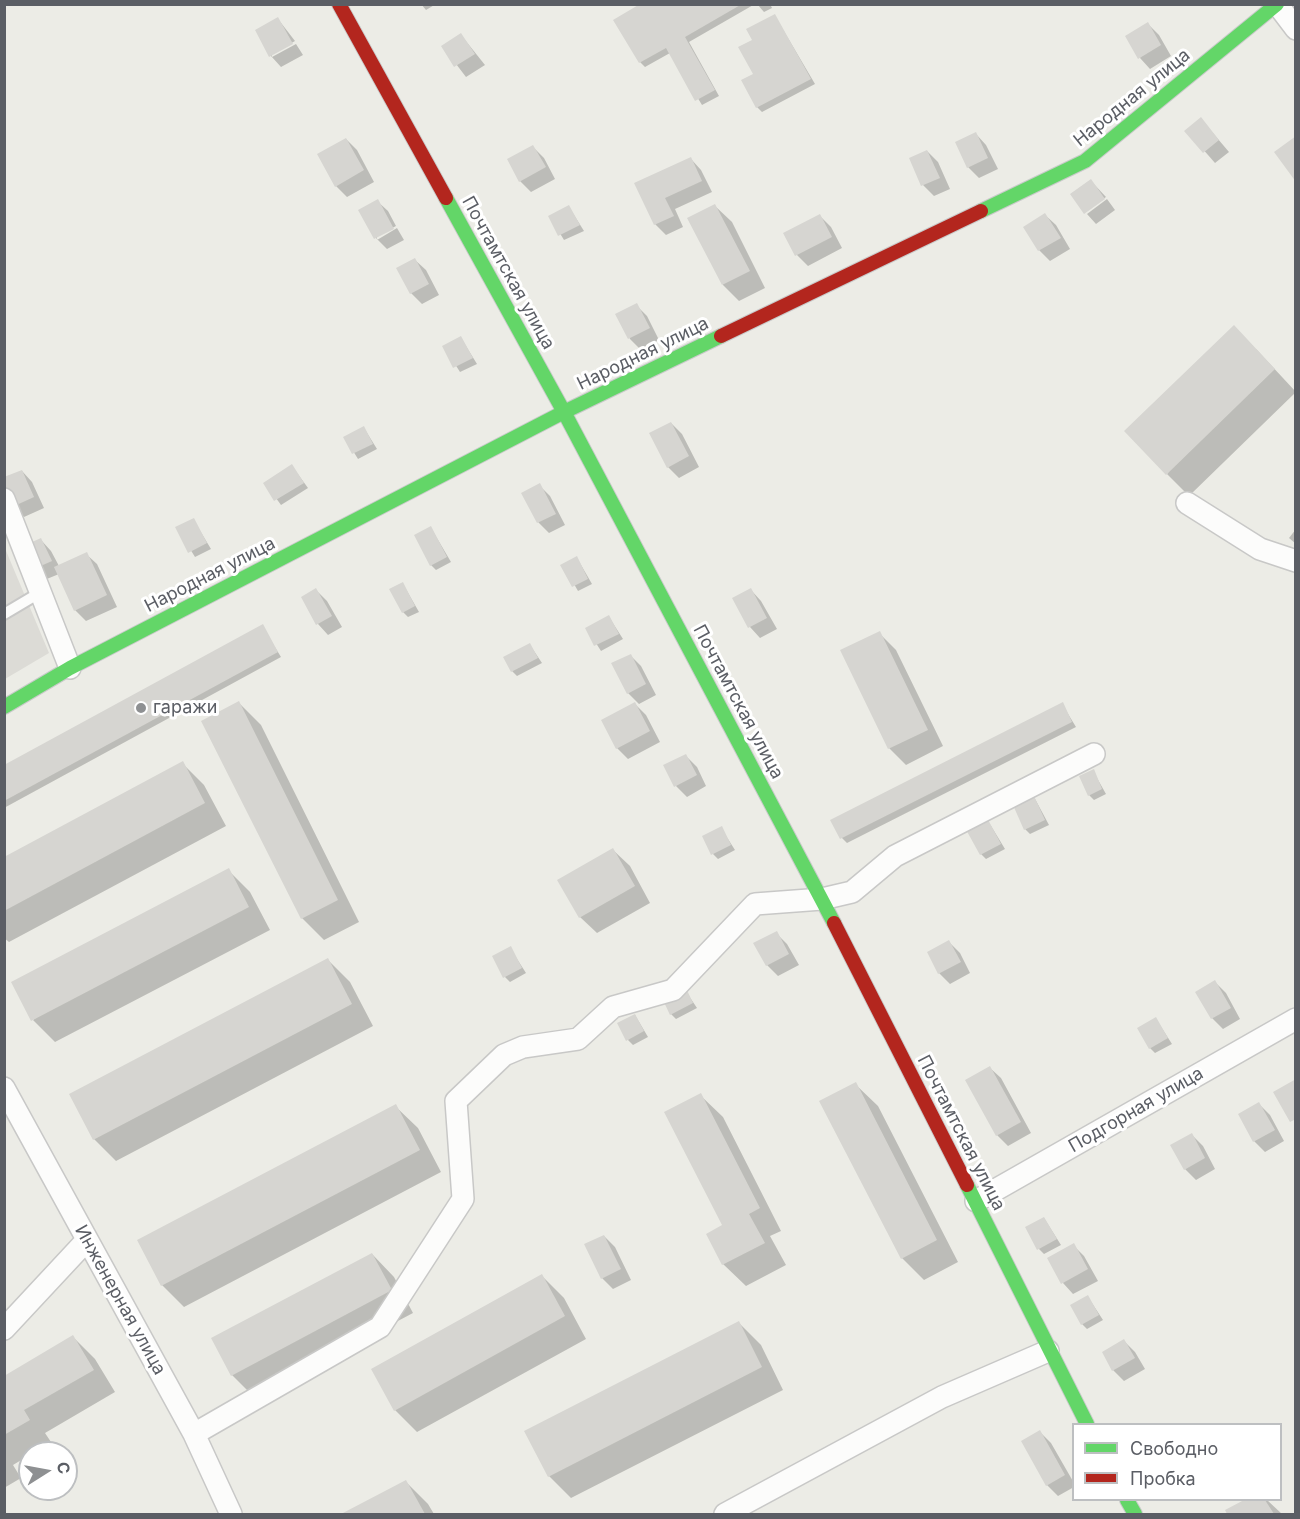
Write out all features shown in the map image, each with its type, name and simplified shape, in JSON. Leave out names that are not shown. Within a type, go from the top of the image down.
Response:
[{"type":"street","name":"Почтамтская улица","points":[[339,4],[564,412],[822,899],[1086,1423]]},
{"type":"street","name":"Народная улица","points":[[4,707],[70,668],[564,412],[1085,161],[1277,4]]},
{"type":"street","points":[[1277,4],[1296,29]]},
{"type":"street","points":[[4,499],[70,668]]},
{"type":"street","points":[[1187,503],[1260,549],[1296,561]]},
{"type":"street","points":[[194,1434],[380,1327],[463,1199],[456,1101],[504,1055],[523,1047],[578,1039],[614,1006],[673,990],[755,904],[822,899],[852,892],[896,856],[1094,754]]},
{"type":"street","name":"Подгорная улица","points":[[976,1201],[1296,1019]]},
{"type":"street","name":"Инженерная улица","points":[[4,1088],[194,1434],[231,1515]]},
{"type":"street","points":[[4,1329],[87,1240]]},
{"type":"street","points":[[725,1515],[942,1397],[1048,1351]]},
{"type":"street","points":[[1127,1501],[1134,1515]]},
{"type":"lane","points":[[4,614],[41,592]]},
{"type":"shaded area","points":[[4,546],[49,653],[5,679],[4,679]]},
{"type":"building","points":[[640,4],[742,4],[685,37],[715,90],[695,101],[666,48],[639,63],[613,20]]},
{"type":"building","points":[[775,14],[811,79],[756,108],[741,80],[753,74],[738,47],[752,40],[746,29]]},
{"type":"building","points":[[278,17],[293,44],[269,57],[255,30]]},
{"type":"building","points":[[1148,22],[1161,45],[1138,59],[1125,36]]},
{"type":"building","points":[[461,33],[475,54],[454,67],[441,46]]},
{"type":"building","points":[[1201,117],[1219,140],[1203,153],[1184,131]]},
{"type":"building","points":[[976,132],[988,158],[967,168],[955,142]]},
{"type":"building","points":[[1296,136],[1296,182],[1274,152]]},
{"type":"building","points":[[346,138],[364,170],[335,187],[317,154]]},
{"type":"building","points":[[533,145],[546,167],[519,182],[507,159]]},
{"type":"building","points":[[927,150],[940,178],[921,186],[909,158]]},
{"type":"building","points":[[691,157],[702,181],[665,198],[674,216],[654,225],[634,183]]},
{"type":"building","points":[[1091,179],[1105,199],[1084,214],[1070,194]]},
{"type":"building","points":[[378,199],[394,229],[374,239],[358,210]]},
{"type":"building","points":[[715,204],[750,271],[722,285],[687,218]]},
{"type":"building","points":[[569,205],[580,225],[558,236],[548,216]]},
{"type":"building","points":[[1045,213],[1061,238],[1038,251],[1023,227]]},
{"type":"building","points":[[820,214],[832,237],[795,256],[783,233]]},
{"type":"building","points":[[415,258],[429,284],[410,294],[396,268]]},
{"type":"building","points":[[637,303],[650,328],[628,339],[615,314]]},
{"type":"building","points":[[1234,325],[1275,369],[1166,475],[1124,431]]},
{"type":"building","points":[[461,336],[473,358],[453,368],[442,346]]},
{"type":"building","points":[[671,422],[689,456],[667,468],[649,433]]},
{"type":"building","points":[[364,426],[373,444],[352,454],[343,437]]},
{"type":"building","points":[[292,464],[304,483],[274,501],[263,483]]},
{"type":"building","points":[[22,470],[34,497],[12,507],[4,489],[4,477]]},
{"type":"building","points":[[540,483],[556,514],[537,523],[521,493]]},
{"type":"building","points":[[194,518],[207,543],[188,553],[175,527]]},
{"type":"building","points":[[431,526],[447,557],[430,566],[414,535]]},
{"type":"building","points":[[41,538],[52,561],[29,571],[19,548]]},
{"type":"building","points":[[87,552],[107,595],[74,611],[54,567]]},
{"type":"building","points":[[577,556],[588,579],[572,587],[560,565]]},
{"type":"building","points":[[403,582],[415,606],[402,613],[389,589]]},
{"type":"building","points":[[316,588],[332,616],[316,625],[301,597]]},
{"type":"building","points":[[751,588],[767,618],[748,628],[732,598]]},
{"type":"building","points":[[609,615],[619,634],[594,646],[585,628]]},
{"type":"building","name":"гаражи","points":[[263,624],[278,652],[4,801],[4,765]]},
{"type":"building","points":[[880,631],[928,730],[888,749],[840,650]]},
{"type":"building","points":[[530,643],[538,658],[511,672],[503,657]]},
{"type":"building","points":[[631,654],[646,684],[627,694],[611,663]]},
{"type":"building","points":[[239,701],[338,900],[301,919],[201,721]]},
{"type":"building","points":[[635,702],[650,731],[616,749],[601,720]]},
{"type":"building","points":[[1063,702],[1072,722],[840,839],[830,820]]},
{"type":"building","points":[[686,754],[697,775],[674,787],[663,765]]},
{"type":"building","points":[[183,761],[205,803],[4,911],[4,857]]},
{"type":"building","points":[[1094,769],[1102,789],[1088,796],[1079,776]]},
{"type":"building","points":[[1034,796],[1045,820],[1024,830],[1013,805]]},
{"type":"building","points":[[985,814],[1001,844],[980,855],[964,826]]},
{"type":"building","points":[[722,826],[731,845],[711,855],[702,836]]},
{"type":"building","points":[[613,848],[635,886],[579,918],[557,880]]},
{"type":"building","points":[[229,868],[249,907],[31,1021],[11,982]]},
{"type":"building","points":[[777,931],[789,954],[766,966],[753,943]]},
{"type":"building","points":[[949,940],[961,962],[938,974],[927,952]]},
{"type":"building","points":[[511,946],[522,968],[503,978],[492,956]]},
{"type":"building","points":[[328,958],[352,1004],[93,1140],[69,1094]]},
{"type":"building","points":[[1215,980],[1231,1008],[1211,1019],[1195,992]]},
{"type":"building","points":[[686,988],[693,1003],[670,1015],[663,1000]]},
{"type":"building","points":[[635,1014],[644,1031],[626,1041],[617,1023]]},
{"type":"building","points":[[1156,1017],[1168,1038],[1149,1049],[1137,1028]]},
{"type":"building","points":[[990,1066],[1021,1122],[996,1136],[965,1080]]},
{"type":"building","points":[[1296,1079],[1296,1119],[1290,1122],[1273,1092]]},
{"type":"building","points":[[856,1082],[937,1240],[901,1259],[819,1101]]},
{"type":"building","points":[[701,1093],[760,1208],[749,1214],[765,1243],[722,1265],[706,1234],[722,1225],[664,1112]]},
{"type":"building","points":[[1259,1102],[1275,1130],[1253,1142],[1238,1114]]},
{"type":"building","points":[[396,1104],[420,1150],[161,1286],[137,1240]]},
{"type":"building","points":[[1192,1133],[1205,1158],[1184,1170],[1170,1145]]},
{"type":"building","points":[[1044,1217],[1057,1239],[1037,1250],[1025,1227]]},
{"type":"building","points":[[604,1235],[621,1269],[601,1279],[584,1244]]},
{"type":"building","points":[[1074,1243],[1088,1269],[1061,1284],[1047,1258]]},
{"type":"building","points":[[372,1253],[392,1290],[231,1376],[211,1338]]},
{"type":"building","points":[[542,1274],[565,1316],[394,1411],[371,1369]]},
{"type":"building","points":[[1088,1295],[1099,1315],[1081,1325],[1070,1305]]},
{"type":"building","points":[[739,1321],[762,1367],[548,1477],[524,1431]]},
{"type":"building","points":[[73,1335],[94,1370],[24,1410],[30,1420],[4,1435],[4,1376]]},
{"type":"building","points":[[1124,1339],[1135,1358],[1112,1371],[1102,1352]]},
{"type":"building","points":[[1040,1430],[1065,1475],[1046,1486],[1021,1441]]},
{"type":"building","points":[[406,1480],[425,1514],[341,1514]]},
{"type":"building","points":[[1242,1501],[1266,1501],[1274,1514],[1227,1514],[1225,1510]]},
{"type":"traffic: fast","points":[[981,211],[1085,161],[1277,4]]},
{"type":"traffic: fast","points":[[446,198],[564,412],[834,923]]},
{"type":"traffic: fast","points":[[4,707],[70,668],[564,412],[721,336]]},
{"type":"traffic: fast","points":[[967,1185],[1086,1423]]},
{"type":"traffic: fast","points":[[1128,1501],[1135,1514]]},
{"type":"traffic: jam","points":[[339,4],[446,198]]},
{"type":"traffic: jam","points":[[721,336],[981,211]]},
{"type":"traffic: jam","points":[[834,923],[967,1185]]},
{"type":"place","name":"гаражи","points":[[141,708]]}]
